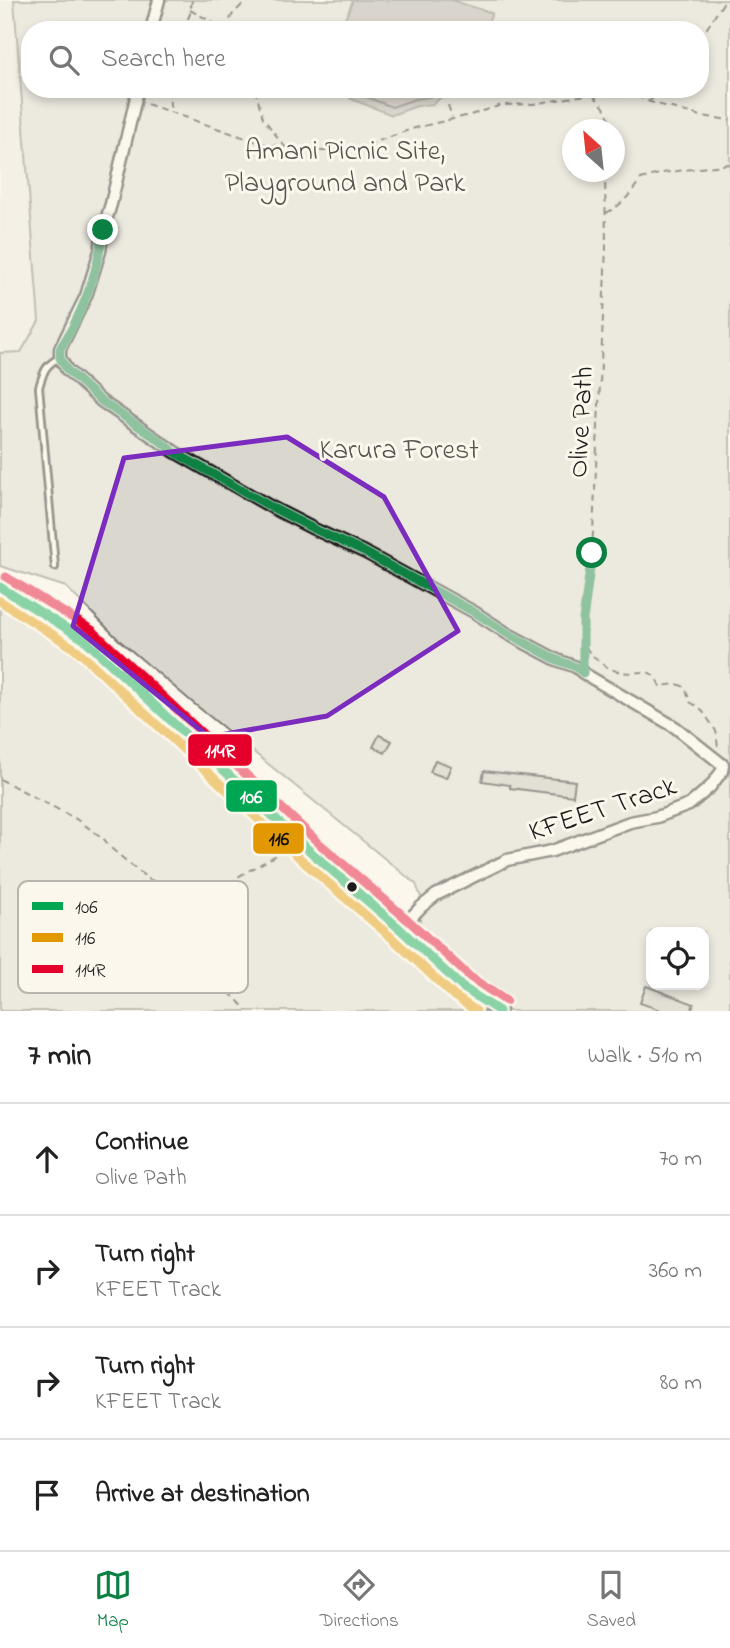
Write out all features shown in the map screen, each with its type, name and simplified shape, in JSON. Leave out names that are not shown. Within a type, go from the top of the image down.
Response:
[{"type":"main road","points":[[0,587],[85,640],[461,987],[499,1011]]},
{"type":"street","points":[[153,21],[159,0]]},
{"type":"street","points":[[60,358],[60,349],[86,296],[100,250],[136,98]]},
{"type":"street","name":"KFEET Track","points":[[60,358],[67,370],[101,401],[174,452],[273,508],[366,553],[557,660],[576,667],[675,727],[723,765],[710,788],[689,805],[657,817],[630,822],[552,851],[507,860],[436,895],[421,906],[400,929]]},
{"type":"lane","points":[[55,567],[39,387],[50,363],[60,358]]},
{"type":"path","points":[[186,21],[192,0]]},
{"type":"path","points":[[229,21],[247,0]]},
{"type":"path","points":[[709,25],[725,0]]},
{"type":"path","points":[[190,10],[210,21]]},
{"type":"path","points":[[144,98],[171,113],[260,143],[312,151],[338,151],[367,145],[415,128],[502,105],[533,104],[568,98]]},
{"type":"path","points":[[169,98],[171,113]]},
{"type":"path","points":[[257,98],[263,118],[286,147]]},
{"type":"path","points":[[596,98],[605,107],[610,119]]},
{"type":"path","points":[[642,98],[701,116],[730,120]]},
{"type":"path","points":[[650,102],[653,98]]},
{"type":"path","points":[[448,105],[452,119]]},
{"type":"path","points":[[605,213],[627,199],[641,179],[662,173],[730,164]]},
{"type":"path","name":"Olive Path","points":[[583,673],[583,620],[592,553],[606,246],[605,182]]},
{"type":"path","points":[[583,645],[606,667],[624,673],[646,671],[656,677],[660,686],[677,684],[685,687],[690,702],[704,713],[716,731],[718,748]]},
{"type":"path","points":[[0,779],[76,819],[153,881]]},
{"type":"path","points":[[233,881],[300,841]]},
{"type":"path","points":[[231,993],[246,1011]]},
{"type":"highlighted area","points":[[287,437],[384,497],[458,631],[327,716],[209,737],[73,626],[124,458]]},
{"type":"shaded area","points":[[0,0],[14,0],[39,321],[21,352],[0,353]]},
{"type":"green space","name":"Karura Forest","points":[[14,0],[730,0],[730,1011],[509,1011],[418,940],[422,900],[416,884],[192,702],[119,640],[66,587],[0,566],[0,353],[21,352],[39,321],[22,98],[709,98],[709,21],[21,21],[21,90]]},
{"type":"green space","points":[[0,586],[88,639],[416,941],[483,998],[505,1011],[0,1011]]},
{"type":"water","points":[[353,0],[451,0],[492,13],[489,21],[342,21]]},
{"type":"water","points":[[440,98],[433,104],[417,106],[392,115],[351,99]]},
{"type":"building","points":[[379,735],[392,741],[385,753],[373,747]]},
{"type":"building","points":[[435,760],[451,766],[446,778],[430,772]]},
{"type":"building","points":[[484,771],[575,781],[573,796],[510,788],[510,785],[482,781]]},
{"type":"building","points":[[646,986],[646,990],[657,990],[694,1004],[691,1011],[663,1011],[640,1003]]},
{"type":"transit line","name":"114R","points":[[6,577],[92,630],[321,845],[470,977],[506,1001]]},
{"type":"transit line","name":"106","points":[[0,587],[85,640],[313,854],[462,987],[499,1011]]},
{"type":"transit line","name":"116","points":[[0,601],[77,650],[305,863],[454,996],[476,1011]]},
{"type":"route","points":[[103,230],[86,296],[60,349],[60,358],[67,370],[101,401],[174,452],[273,508],[366,553],[583,673],[583,620],[592,553]]},
{"type":"park label","name":"Amani Picnic Site, Playground and Park","points":[[345,165]]}]
